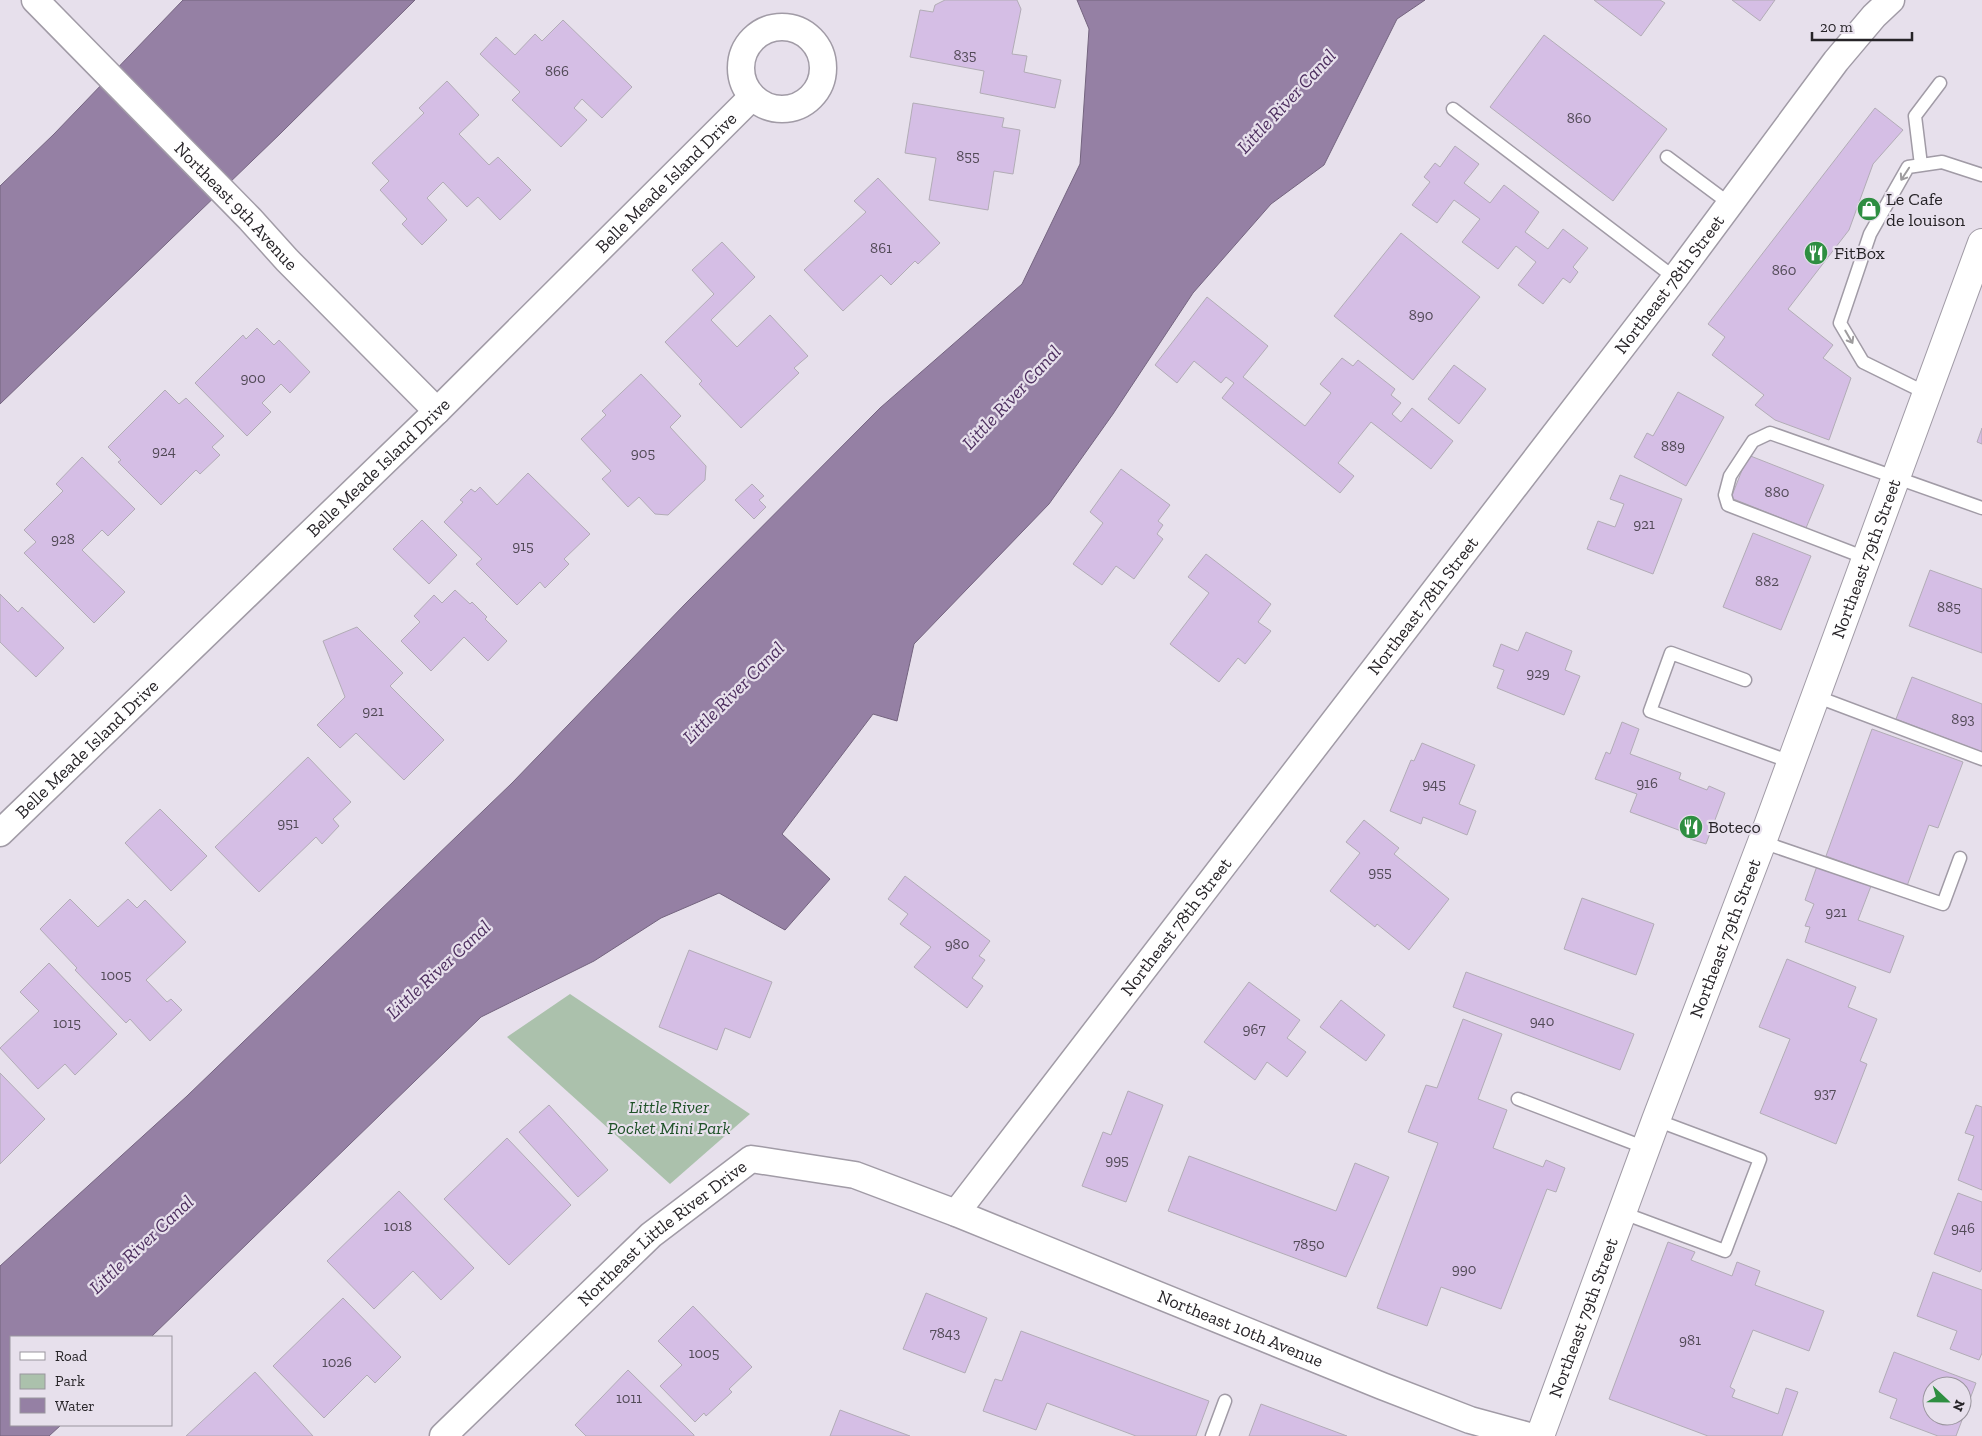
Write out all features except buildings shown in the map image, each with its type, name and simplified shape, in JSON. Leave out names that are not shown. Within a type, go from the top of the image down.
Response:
[{"type":"main road","name":"Northeast 79th Street","points":[[1540,1436],[1656,1120],[1762,842],[1895,477],[1980,255]]},
{"type":"street","name":"Northeast 9th Avenue","points":[[35,0],[250,219],[286,260],[437,411]]},
{"type":"street","name":"Northeast 78th Street","points":[[956,1213],[1675,278],[1836,61],[1874,16],[1891,0]]},
{"type":"street","name":"Belle Meade Island Drive","points":[[0,833],[437,411],[752,97]]},
{"type":"street","name":"Northeast Little River Drive","points":[[443,1436],[651,1235],[751,1159],[854,1175],[956,1213]]},
{"type":"street","name":"Northeast 10th Avenue","points":[[956,1213],[1382,1386],[1470,1420],[1529,1436]]},
{"type":"lane","points":[[1921,165],[1915,116],[1940,83]]},
{"type":"lane","points":[[1453,109],[1675,278]]},
{"type":"lane","points":[[1667,157],[1730,204]]},
{"type":"lane","points":[[1926,394],[1863,362],[1840,323],[1870,234],[1908,167],[1942,162],[1982,176]]},
{"type":"lane","points":[[1866,558],[1728,505],[1725,495],[1730,476],[1752,442],[1770,433],[1982,508]]},
{"type":"lane","points":[[1745,680],[1671,652],[1650,711],[1790,762]]},
{"type":"lane","points":[[1815,696],[1982,759]]},
{"type":"lane","points":[[1762,842],[1943,904],[1960,858]]},
{"type":"lane","points":[[1518,1099],[1646,1148]]},
{"type":"lane","points":[[1623,1213],[1726,1251],[1760,1159],[1656,1120]]},
{"type":"lane","points":[[1212,1436],[1225,1401]]},
{"type":"green space","name":"Little River Pocket Mini Park","points":[[570,994],[750,1114],[670,1184],[507,1037]]},
{"type":"water","points":[[183,0],[415,0],[281,133],[0,404],[0,186],[54,134]]},
{"type":"water","name":"Little River Canal","points":[[1077,0],[1425,0],[1397,19],[1324,165],[1271,204],[1193,293],[1113,414],[1049,504],[914,644],[897,721],[873,714],[782,834],[830,879],[785,930],[719,893],[661,918],[594,961],[481,1017],[152,1336],[10,1336],[10,1426],[60,1426],[49,1436],[0,1436],[0,1266],[187,1096],[512,783],[686,603],[880,408],[1022,284],[1080,164],[1089,29]]},
{"type":"place","name":"Le Cafe de louison","points":[[1869,209]]},
{"type":"place","name":"FitBox","points":[[1816,253]]},
{"type":"place","name":"Boteco","points":[[1691,827]]}]
